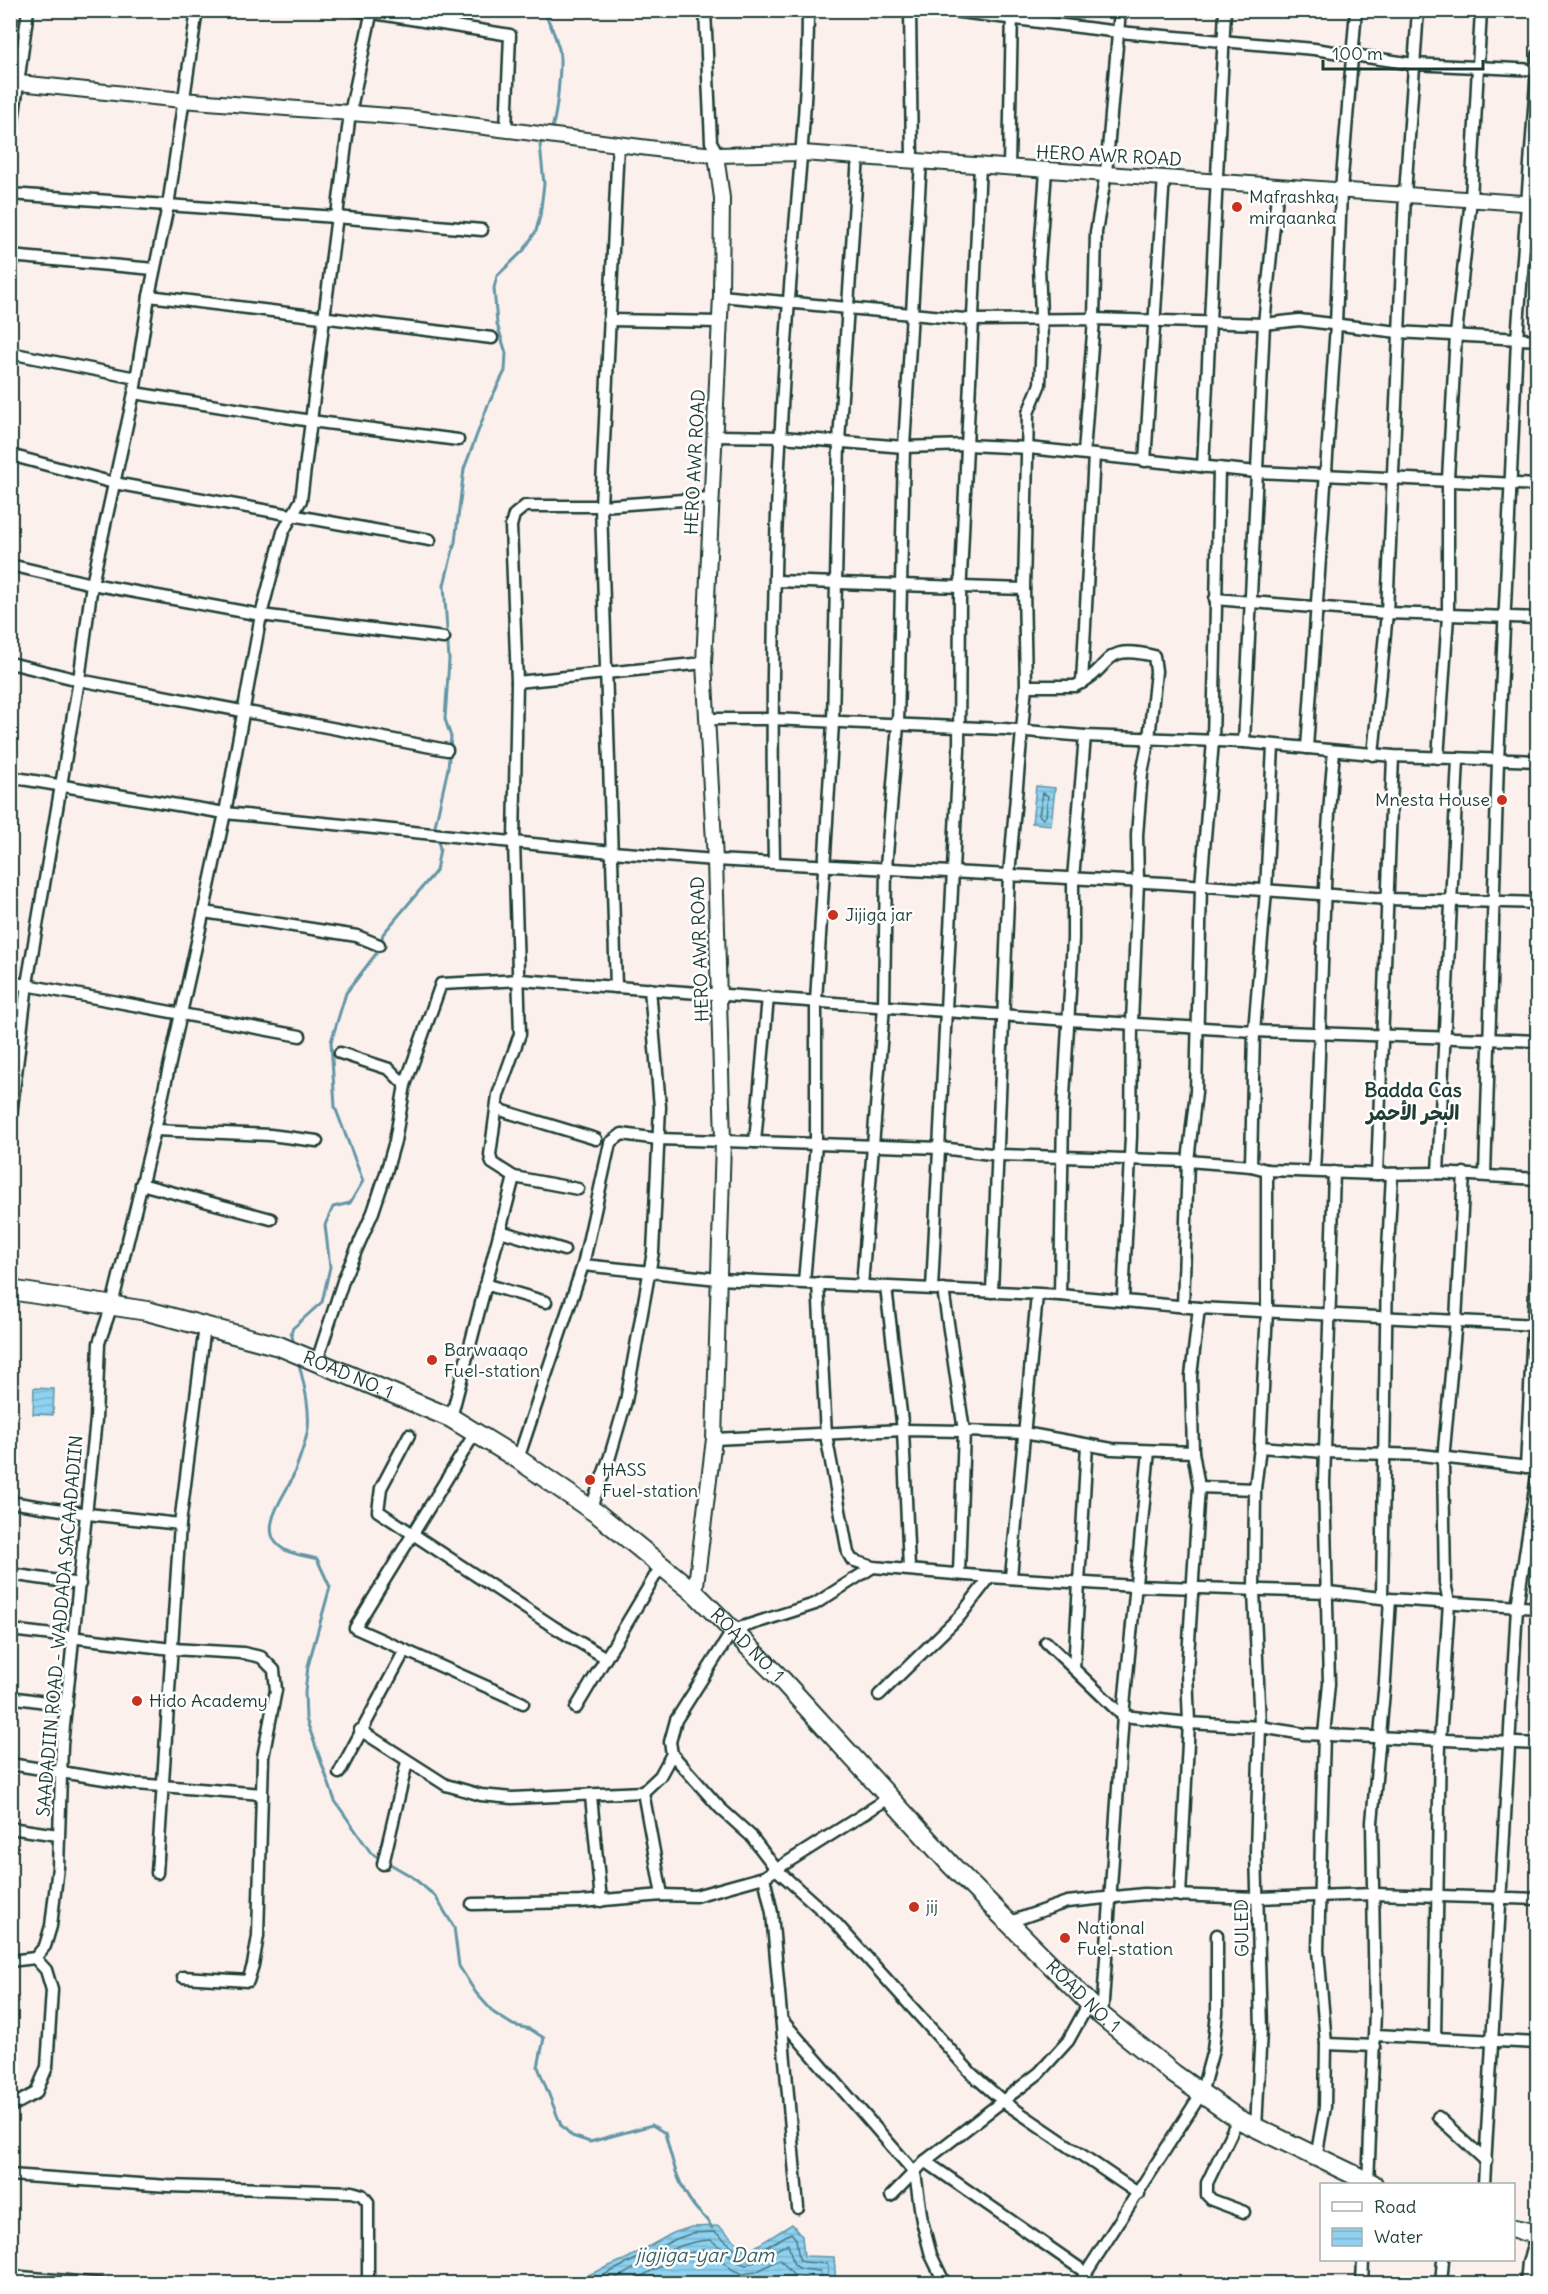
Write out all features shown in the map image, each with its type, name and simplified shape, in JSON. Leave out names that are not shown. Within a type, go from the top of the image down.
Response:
[{"type":"highway","name":"ROAD NO. 1","points":[[10,1290],[147,1311],[279,1346],[451,1418],[518,1459],[590,1510],[661,1566],[733,1630],[1007,1923],[1095,2010],[1201,2094],[1238,2119],[1368,2183]]},
{"type":"highway","points":[[1515,2229],[1537,2234]]},
{"type":"main road","points":[[13,83],[182,100],[415,118],[717,155]]},
{"type":"main road","name":"HERO AWR ROAD","points":[[694,1593],[714,1439],[723,1141],[715,860],[704,663],[721,296],[722,198],[717,155],[802,153],[858,156],[1533,204]]},
{"type":"street","points":[[10,143],[13,83],[27,10]]},
{"type":"street","points":[[10,1123],[27,984],[62,785],[92,584],[134,393],[149,296],[168,206],[197,10]]},
{"type":"street","points":[[355,10],[372,11],[510,36],[506,130]]},
{"type":"street","points":[[705,10],[711,133],[717,155]]},
{"type":"street","points":[[774,862],[771,719],[776,581],[789,301],[802,153],[808,10]]},
{"type":"street","points":[[862,1286],[884,1006],[886,867],[898,725],[904,447],[912,313],[916,161],[910,10]]},
{"type":"street","points":[[944,10],[1012,14],[1119,32],[1314,49],[1413,64],[1476,69],[1536,70]]},
{"type":"street","points":[[1082,683],[1096,232],[1106,173],[1120,10]]},
{"type":"street","points":[[1203,467],[1225,10]]},
{"type":"street","points":[[1308,748],[1335,325],[1341,190],[1356,10]]},
{"type":"street","points":[[1373,755],[1387,614],[1405,194],[1418,10]]},
{"type":"street","points":[[1438,758],[1448,616],[1448,479],[1456,334],[1471,199],[1476,69],[1481,10]]},
{"type":"street","name":"SAADADIIN ROAD - WADDADA SACAADADIIN","points":[[36,1958],[45,1946],[51,1926],[58,1867],[61,1772],[96,1419],[99,1343],[112,1305],[155,1130],[204,912],[225,813],[261,615],[283,532],[301,500],[350,113],[372,11]]},
{"type":"street","points":[[1009,168],[1012,14]]},
{"type":"street","points":[[1485,1175],[1498,760],[1517,340],[1533,204],[1538,56]]},
{"type":"street","points":[[616,987],[601,506],[618,144]]},
{"type":"street","points":[[804,1282],[816,1144],[816,1000],[833,723],[839,441],[858,156]]},
{"type":"street","points":[[959,1573],[964,1431],[937,1289],[945,1010],[959,729],[960,589],[975,320],[980,165]]},
{"type":"street","points":[[992,1292],[1009,875],[1026,686],[1024,589],[1028,413],[1040,384],[1042,341],[1039,266],[1046,171]]},
{"type":"street","points":[[1145,461],[1156,322],[1156,258],[1164,177]]},
{"type":"street","points":[[1244,742],[1264,324],[1278,185]]},
{"type":"street","points":[[10,194],[336,217],[482,230]]},
{"type":"street","points":[[10,256],[154,269]]},
{"type":"street","points":[[149,296],[492,338]]},
{"type":"street","points":[[721,296],[975,320],[1094,319],[1264,324],[1299,320],[1398,332],[1538,340]]},
{"type":"street","points":[[609,320],[720,322]]},
{"type":"street","points":[[10,353],[136,378]]},
{"type":"street","points":[[134,393],[310,421],[458,440]]},
{"type":"street","points":[[714,436],[782,437],[904,447],[967,445],[1029,448],[1256,472],[1448,479],[1538,485]]},
{"type":"street","points":[[10,455],[114,483],[430,540]]},
{"type":"street","points":[[1183,1307],[1188,1161],[1196,1092],[1201,886],[1213,741],[1219,468]]},
{"type":"street","points":[[578,1188],[514,1177],[492,1163],[490,1155],[498,1095],[520,1035],[514,842],[517,682],[511,526],[514,515],[525,506],[601,506],[710,498]]},
{"type":"street","points":[[10,565],[92,584],[261,615],[444,639]]},
{"type":"street","points":[[776,581],[960,589],[1024,589]]},
{"type":"street","points":[[1215,599],[1387,614],[1538,618]]},
{"type":"street","points":[[1026,686],[1075,686],[1082,683],[1111,656],[1125,650],[1154,656],[1156,671],[1149,739],[1140,793],[1137,835],[1138,882],[1132,1022],[1131,1136],[1123,1300]]},
{"type":"street","points":[[10,663],[79,680],[447,750]]},
{"type":"street","points":[[517,682],[704,663]]},
{"type":"street","points":[[707,719],[771,719],[1022,730],[1085,736],[1244,742],[1373,755],[1538,761]]},
{"type":"street","points":[[1060,1295],[1074,879],[1085,736]]},
{"type":"street","points":[[1251,1166],[1254,1030],[1266,891],[1272,746]]},
{"type":"street","points":[[1314,1171],[1322,1032],[1323,894],[1334,751]]},
{"type":"street","points":[[1377,1174],[1393,756]]},
{"type":"street","points":[[1438,1173],[1446,1038],[1449,901],[1458,759]]},
{"type":"street","points":[[10,777],[225,813],[612,852],[715,860],[886,867],[1138,882],[1388,899],[1538,903]]},
{"type":"street","points":[[204,912],[357,936],[379,945]]},
{"type":"street","points":[[316,1361],[344,1278],[373,1212],[385,1176],[395,1141],[405,1085],[441,984],[520,980],[1068,1020],[1538,1041]]},
{"type":"street","points":[[10,981],[300,1036]]},
{"type":"street","points":[[590,1510],[610,1456],[626,1401],[639,1339],[652,1252],[660,1107],[650,989]]},
{"type":"street","points":[[755,1142],[768,998]]},
{"type":"street","points":[[340,1053],[389,1069],[405,1085]]},
{"type":"street","points":[[497,1108],[596,1139]]},
{"type":"street","points":[[155,1130],[270,1135],[317,1141]]},
{"type":"street","points":[[518,1459],[583,1265],[610,1143],[621,1134],[658,1139],[941,1148],[999,1155],[1188,1161],[1251,1166],[1267,1170],[1377,1174],[1464,1173],[1538,1179]]},
{"type":"street","name":"GULED","points":[[1257,2129],[1261,2029],[1256,1852],[1260,1727],[1254,1591],[1255,1489],[1260,1447],[1267,1311],[1267,1170]]},
{"type":"street","points":[[1317,2158],[1325,2107],[1326,2044],[1318,1950],[1324,1735],[1329,1684],[1324,1452],[1330,1316],[1330,1217],[1334,1172]]},
{"type":"street","points":[[1435,2037],[1440,1740],[1449,1602],[1445,1583],[1443,1460],[1456,1320],[1464,1173]]},
{"type":"street","points":[[1370,2183],[1375,2040],[1372,1822],[1378,1735],[1385,1681],[1384,1453],[1392,1174]]},
{"type":"street","points":[[451,1418],[484,1284],[514,1177]]},
{"type":"street","points":[[141,1184],[271,1219]]},
{"type":"street","points":[[500,1231],[564,1250]]},
{"type":"street","points":[[1485,2183],[1518,1607],[1534,1468],[1538,1231]]},
{"type":"street","points":[[583,1265],[718,1279],[1060,1295],[1183,1307],[1330,1316],[1536,1324]]},
{"type":"street","points":[[818,1283],[826,1435],[848,1553],[852,1560],[873,1567],[909,1568],[990,1577],[1135,1586],[1328,1592],[1538,1608]]},
{"type":"street","points":[[484,1284],[546,1302]]},
{"type":"street","points":[[886,1287],[903,1430],[909,1568]]},
{"type":"street","points":[[1011,1577],[1038,1295]]},
{"type":"street","points":[[1180,1896],[1189,1723],[1187,1672],[1199,1487],[1194,1452],[1191,1376],[1199,1308]]},
{"type":"street","points":[[157,1873],[180,1524],[205,1326]]},
{"type":"street","points":[[714,1439],[903,1430],[964,1431],[1024,1433],[1087,1445],[1149,1452],[1194,1452]]},
{"type":"street","points":[[475,1433],[355,1628],[523,1703]]},
{"type":"street","points":[[409,1435],[381,1488],[377,1502],[378,1512],[606,1658]]},
{"type":"street","points":[[1074,1669],[1077,1582],[1087,1445]]},
{"type":"street","points":[[1260,1447],[1324,1452],[1384,1453],[1534,1468]]},
{"type":"street","points":[[891,2196],[926,2161],[1039,2073],[1095,2010],[1112,1896],[1123,1716],[1149,1452]]},
{"type":"street","points":[[1199,1487],[1255,1489]]},
{"type":"street","points":[[10,1502],[87,1514],[180,1524]]},
{"type":"street","points":[[576,1708],[661,1566]]},
{"type":"street","points":[[873,1567],[815,1604],[733,1630],[676,1720],[670,1742],[672,1754],[720,1808],[751,1836],[777,1870],[834,1922],[972,2074],[1004,2102],[1139,2194]]},
{"type":"street","points":[[10,1574],[80,1584]]},
{"type":"street","points":[[879,1695],[960,1616],[990,1577]]},
{"type":"street","points":[[10,1630],[74,1639],[243,1653],[261,1658],[274,1670],[276,1690],[263,1757],[258,1936],[253,1965],[248,1981],[183,1977]]},
{"type":"street","points":[[1046,1642],[1123,1716],[1260,1727],[1324,1735],[1378,1735],[1538,1744]]},
{"type":"street","points":[[339,1773],[360,1730],[405,1650]]},
{"type":"street","points":[[10,1697],[67,1705]]},
{"type":"street","points":[[360,1730],[446,1785],[481,1795],[512,1798],[643,1792],[660,1776],[672,1754]]},
{"type":"street","points":[[383,1864],[407,1762]]},
{"type":"street","points":[[10,1764],[136,1784],[262,1794]]},
{"type":"street","points":[[643,1792],[662,1895]]},
{"type":"street","points":[[591,1796],[601,1901]]},
{"type":"street","points":[[472,1904],[601,1901],[662,1895],[695,1896],[777,1870],[889,1798]]},
{"type":"street","points":[[10,1828],[58,1834]]},
{"type":"street","points":[[764,1876],[772,1913],[798,2208]]},
{"type":"street","points":[[1007,1923],[1068,1902],[1112,1896],[1258,1898],[1374,1894],[1538,1899]]},
{"type":"street","points":[[1079,2283],[1139,2194],[1201,2094],[1213,2050],[1217,2013],[1217,1935]]},
{"type":"street","points":[[10,1961],[36,1958],[46,1970],[52,1990],[47,2067],[36,2093],[10,2107]]},
{"type":"street","points":[[781,2019],[915,2173],[922,2221],[931,2255],[945,2283]]},
{"type":"street","points":[[1326,2044],[1435,2037],[1538,2043]]},
{"type":"street","points":[[1438,2117],[1486,2161]]},
{"type":"street","points":[[1238,2119],[1207,2183],[1207,2195],[1212,2200],[1244,2212]]},
{"type":"street","points":[[926,2161],[1085,2272]]},
{"type":"street","points":[[10,2175],[168,2186],[352,2192],[362,2195],[368,2202],[368,2283]]},
{"type":"street","points":[[1526,2283],[1528,2262],[1537,2234]]},
{"type":"street","points":[[1362,2283],[1363,2261]]},
{"type":"street","points":[[1441,2283],[1443,2261]]},
{"type":"street","points":[[10,2276],[36,2281],[102,2283]]},
{"type":"water","points":[[1036,786],[1055,788],[1051,825],[1032,823]]},
{"type":"water","points":[[34,1388],[54,1389],[53,1415],[33,1414]]},
{"type":"water","name":"jigjiga-yar Dam","points":[[792,2224],[802,2236],[804,2256],[834,2257],[836,2283],[580,2283],[581,2278],[628,2258],[673,2233],[691,2227],[719,2226],[747,2252]]},
{"type":"waterway","points":[[542,10],[554,33],[560,56],[557,104],[550,132]]},
{"type":"waterway","points":[[294,1344],[291,1332],[293,1328],[322,1302],[330,1267],[325,1225],[333,1207],[350,1203],[363,1181],[335,1107],[331,1042],[346,993],[379,950],[383,934],[436,871],[440,849],[435,826],[448,768],[451,737],[445,719],[449,660],[444,585],[455,542],[464,469],[488,405],[505,371],[506,353],[497,324],[494,288],[497,276],[524,250],[536,231],[544,184],[540,145],[544,139]]},
{"type":"waterway","points":[[299,1364],[305,1388],[308,1428],[291,1481],[277,1507],[271,1526],[276,1543],[285,1550],[317,1559],[330,1587],[308,1666],[305,1692],[306,1719],[335,1801],[371,1853],[411,1876],[435,1896],[454,1927],[459,1966],[476,1993],[494,2013],[513,2025],[530,2029],[544,2038],[538,2067],[561,2125],[572,2136],[590,2142],[652,2125],[665,2133],[683,2189],[712,2228]]},
{"type":"place","name":"Mafrashka mirqaanka","points":[[1237,207]]},
{"type":"place","name":"Mnesta House","points":[[1502,800]]},
{"type":"place","name":"Jijiga jar","points":[[833,915]]},
{"type":"place","name":"Barwaaqo Fuel-station","points":[[432,1360]]},
{"type":"place","name":"HASS Fuel-station","points":[[590,1480]]},
{"type":"place","name":"Hido Academy","points":[[137,1701]]},
{"type":"place","name":"jij","points":[[914,1907]]},
{"type":"place","name":"National Fuel-station","points":[[1065,1938]]},
{"type":"district","name":"Badda Cas البحر الأحمر","points":[[1413,1102]]}]
